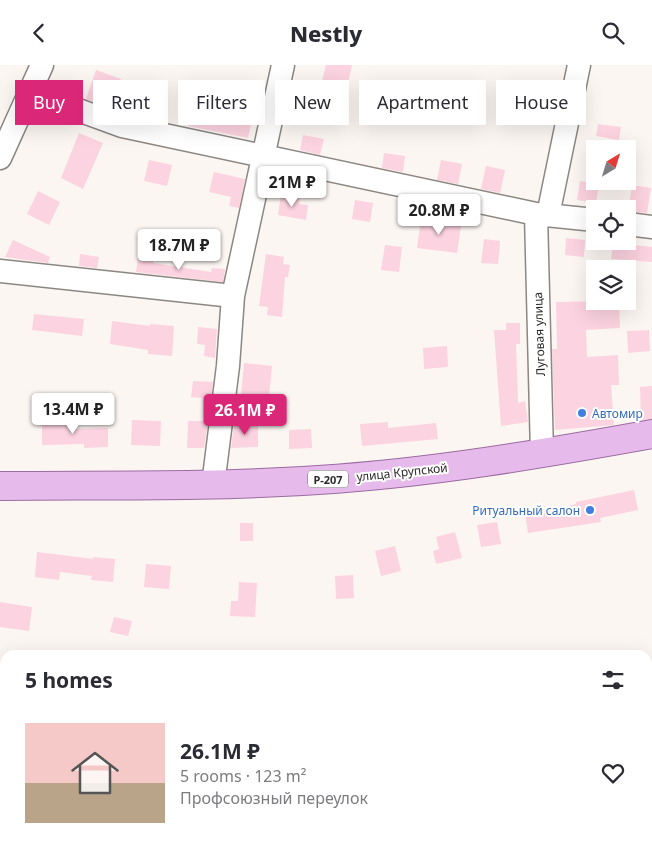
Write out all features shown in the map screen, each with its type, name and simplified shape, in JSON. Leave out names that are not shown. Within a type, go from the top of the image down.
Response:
[{"type":"main road","name":"улица Крупской","points":[[0,485],[214,485],[319,480],[395,473],[542,453],[652,434]]},
{"type":"street","points":[[35,80],[42,65]]},
{"type":"street","points":[[214,485],[228,366],[233,296],[283,65]]},
{"type":"street","name":"Луговая улица","points":[[542,453],[542,215],[579,65]]},
{"type":"street","points":[[83,112],[122,126],[542,215],[586,219]]},
{"type":"street","points":[[0,158],[15,124]]},
{"type":"street","points":[[636,225],[652,227]]},
{"type":"street","points":[[0,271],[233,296]]},
{"type":"building","points":[[326,65],[352,65],[349,80],[322,80]]},
{"type":"building","points":[[96,70],[121,79],[93,80],[93,101],[86,99]]},
{"type":"building","points":[[598,124],[621,127],[619,140],[596,136]]},
{"type":"building","points":[[188,125],[251,125],[248,138]]},
{"type":"building","points":[[79,133],[103,143],[83,189],[61,178]]},
{"type":"building","points":[[303,135],[324,139],[320,155],[300,150]]},
{"type":"building","points":[[384,153],[405,156],[403,172],[382,168]]},
{"type":"building","points":[[149,160],[172,165],[167,186],[144,181]]},
{"type":"building","points":[[441,160],[462,164],[458,184],[437,180]]},
{"type":"building","points":[[486,166],[505,170],[500,193],[481,189]]},
{"type":"building","points":[[214,172],[245,179],[239,208],[229,206],[231,197],[209,192]]},
{"type":"building","points":[[580,181],[586,182],[586,190],[598,190],[596,200],[577,200]]},
{"type":"building","points":[[636,186],[651,188],[647,213],[636,212],[636,200],[630,200],[631,190],[636,190]]},
{"type":"building","points":[[38,191],[60,202],[49,225],[27,214]]},
{"type":"building","points":[[281,194],[300,197],[299,204],[308,205],[306,220],[278,215]]},
{"type":"building","points":[[355,200],[373,203],[370,222],[352,219]]},
{"type":"building","points":[[421,219],[461,226],[457,253],[417,248]]},
{"type":"building","points":[[566,238],[585,240],[584,257],[565,255]]},
{"type":"building","points":[[484,239],[500,241],[498,264],[481,263]]},
{"type":"building","points":[[13,240],[50,257],[48,263],[5,257]]},
{"type":"building","points":[[385,245],[402,247],[399,272],[381,270]]},
{"type":"building","points":[[636,245],[652,247],[652,262],[611,259],[612,250],[636,250]]},
{"type":"building","points":[[80,254],[99,257],[97,268],[79,266]]},
{"type":"building","points":[[266,254],[284,257],[283,264],[290,265],[288,277],[285,277],[282,317],[267,315],[268,307],[259,306]]},
{"type":"building","points":[[138,258],[153,260],[153,263],[211,272],[212,268],[225,269],[223,282],[136,272]]},
{"type":"building","points":[[556,302],[586,302],[586,310],[619,310],[620,328],[586,330],[587,357],[618,355],[619,385],[611,385],[614,425],[555,430],[552,349],[557,349]]},
{"type":"building","points":[[34,314],[84,319],[82,336],[32,330]]},
{"type":"building","points":[[112,321],[150,326],[150,324],[174,326],[172,356],[148,354],[148,350],[110,344]]},
{"type":"building","points":[[506,323],[520,323],[520,344],[516,344],[518,403],[525,401],[528,422],[501,426],[494,330],[506,330]]},
{"type":"building","points":[[198,327],[217,329],[215,358],[204,356],[205,345],[197,344]]},
{"type":"building","points":[[649,330],[650,351],[628,353],[627,331]]},
{"type":"building","points":[[447,346],[448,367],[424,369],[423,348]]},
{"type":"building","points":[[244,363],[272,366],[269,397],[241,395]]},
{"type":"building","points":[[193,381],[213,382],[211,399],[191,397]]},
{"type":"building","points":[[652,386],[652,419],[641,420],[640,387]]},
{"type":"building","points":[[132,420],[161,421],[160,446],[131,445]]},
{"type":"building","points":[[42,421],[68,421],[68,429],[108,428],[108,447],[84,448],[84,444],[42,445]]},
{"type":"building","points":[[188,421],[208,421],[204,448],[187,448]]},
{"type":"building","points":[[388,422],[388,428],[436,423],[438,439],[362,446],[360,424]]},
{"type":"building","points":[[234,425],[258,425],[258,447],[231,448]]},
{"type":"building","points":[[311,429],[312,448],[289,449],[289,430]]},
{"type":"building","points":[[634,490],[638,510],[600,518],[601,522],[528,533],[525,513],[558,509],[576,504],[576,502]]},
{"type":"building","points":[[497,522],[501,544],[481,547],[477,525]]},
{"type":"building","points":[[240,523],[253,523],[253,541],[240,541]]},
{"type":"building","points":[[455,532],[462,558],[436,564],[433,551],[439,549],[436,537]]},
{"type":"building","points":[[395,546],[401,571],[381,576],[375,551]]},
{"type":"building","points":[[37,552],[93,559],[93,557],[115,559],[113,582],[91,580],[92,576],[60,572],[59,580],[35,577]]},
{"type":"building","points":[[146,564],[171,566],[169,589],[144,587]]},
{"type":"building","points":[[353,575],[354,598],[336,599],[335,576]]},
{"type":"building","points":[[239,582],[257,583],[255,617],[230,616],[231,601],[238,601]]},
{"type":"building","points":[[0,602],[32,607],[29,631],[0,627]]},
{"type":"building","points":[[114,617],[132,621],[128,636],[110,632]]},
{"type":"place","name":"Автомир","points":[[582,413]]},
{"type":"place","name":"Ритуальный салон","points":[[590,510]]}]
